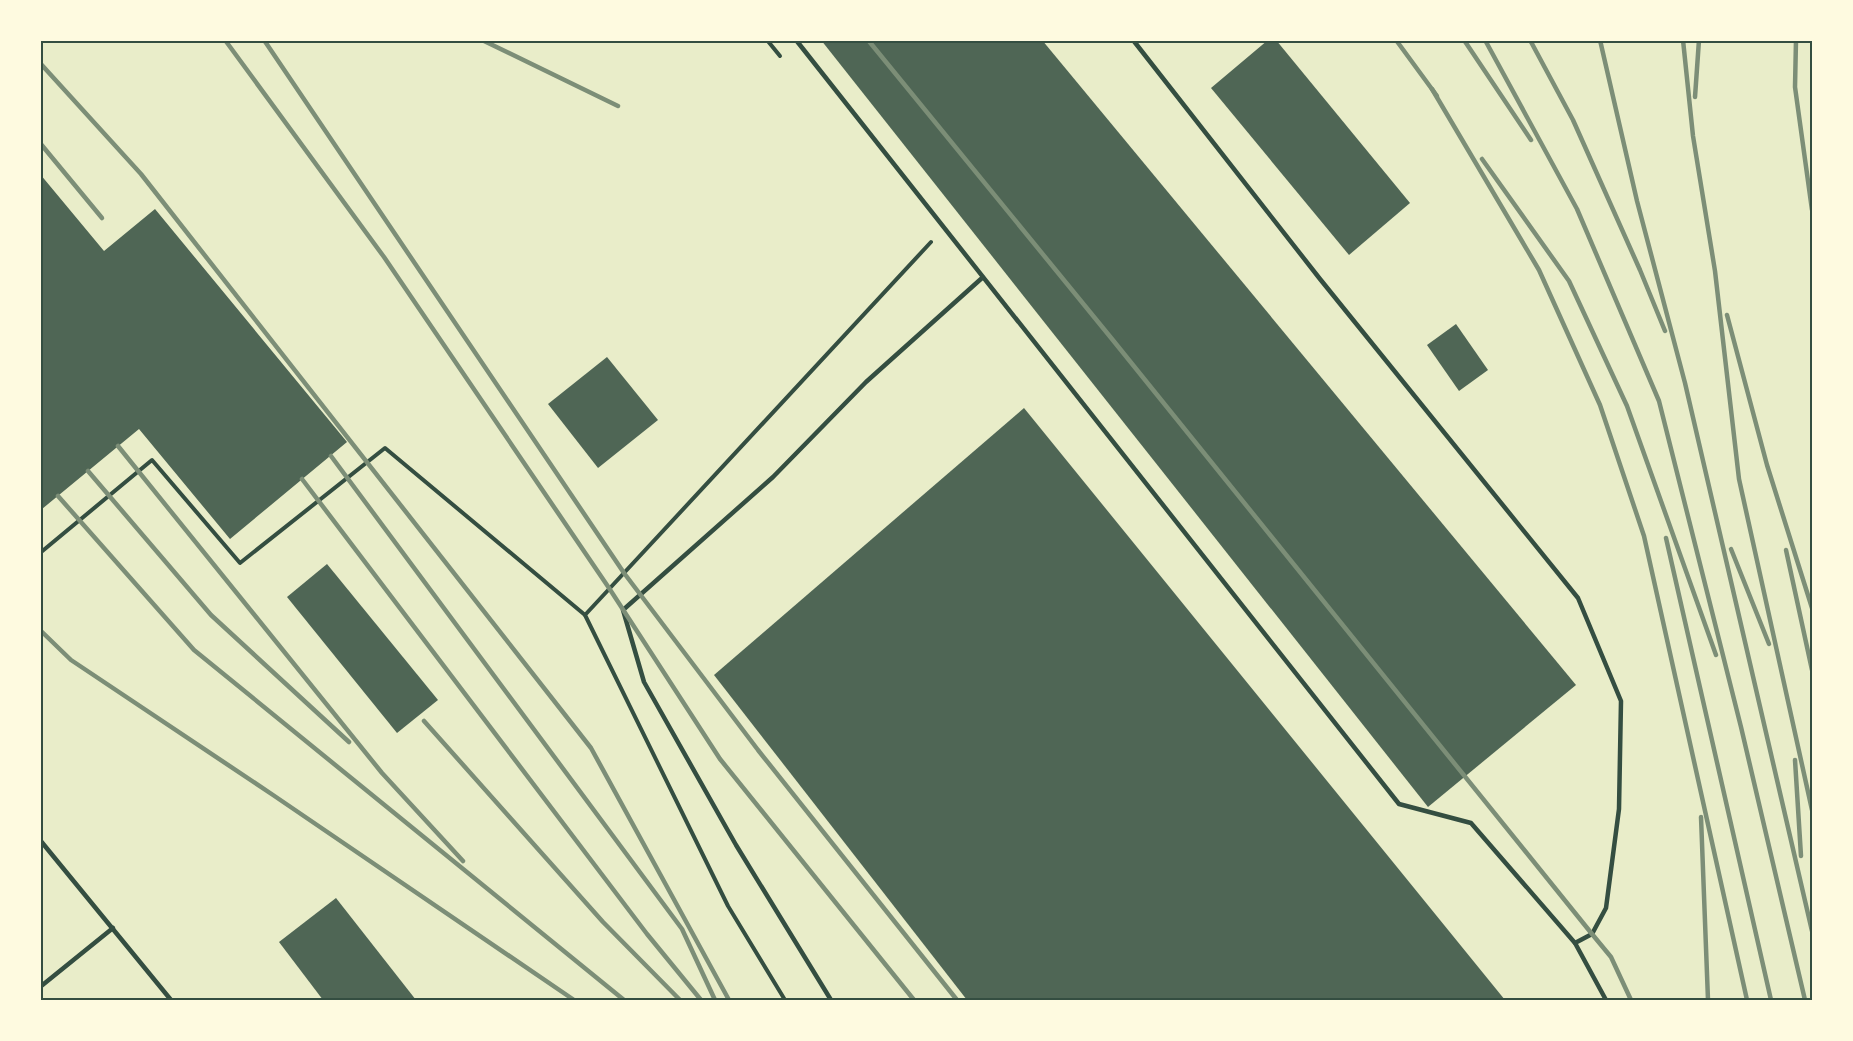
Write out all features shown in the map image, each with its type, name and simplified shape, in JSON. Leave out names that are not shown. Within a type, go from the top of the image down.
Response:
[{"type":"lane","points":[[796,40],[1399,804],[1471,823],[1575,943],[1606,1000]]},
{"type":"lane","points":[[1133,40],[1320,279],[1578,598],[1621,701],[1619,809],[1606,908],[1592,933],[1575,943]]},
{"type":"lane","points":[[831,1000],[736,845],[644,682],[623,610],[773,477],[866,382],[982,278]]},
{"type":"lane","points":[[40,840],[171,1000]]},
{"type":"lane","points":[[40,987],[113,928]]},
{"type":"path","points":[[40,553],[152,460],[240,563],[385,448],[585,615]]},
{"type":"building","points":[[821,40],[1042,40],[1576,685],[1428,807]]},
{"type":"building","points":[[1268,40],[1276,40],[1410,203],[1349,255],[1211,88]]},
{"type":"building","points":[[40,174],[104,251],[155,209],[347,442],[230,539],[139,429],[42,509],[40,508]]},
{"type":"building","points":[[1456,324],[1488,370],[1459,391],[1427,345]]},
{"type":"building","points":[[607,357],[658,420],[598,468],[548,404]]},
{"type":"building","points":[[1024,408],[1505,1000],[967,1000],[714,675]]},
{"type":"building","points":[[327,564],[438,700],[397,733],[287,597]]},
{"type":"building","points":[[336,898],[416,1000],[323,1000],[279,942]]},
{"type":"railway","points":[[225,40],[384,257],[609,588],[720,759],[914,1000]]},
{"type":"railway","points":[[264,40],[624,573],[758,750],[957,1000]]},
{"type":"railway","points":[[482,40],[618,106]]},
{"type":"railway","points":[[868,40],[1611,957],[1631,1000]]},
{"type":"railway","points":[[1396,40],[1437,96]]},
{"type":"railway","points":[[1464,40],[1531,140]]},
{"type":"railway","points":[[1485,40],[1577,209],[1659,401],[1741,727],[1805,1000]]},
{"type":"railway","points":[[1530,40],[1573,120],[1665,331]]},
{"type":"railway","points":[[1600,40],[1637,201],[1685,383],[1812,931]]},
{"type":"railway","points":[[1683,40],[1693,136],[1715,271],[1739,479],[1812,810]]},
{"type":"railway","points":[[1695,97],[1699,40]]},
{"type":"railway","points":[[1796,40],[1795,87],[1812,210]]},
{"type":"railway","points":[[40,63],[141,174],[591,748],[729,1000]]},
{"type":"railway","points":[[1432,89],[1539,270],[1600,405],[1644,536],[1747,1000]]},
{"type":"railway","points":[[40,143],[102,218]]},
{"type":"railway","points":[[1482,159],[1569,281],[1627,406],[1716,655]]},
{"type":"railway","points":[[1727,315],[1767,465],[1812,608]]},
{"type":"railway","points":[[118,446],[382,773],[463,861]]},
{"type":"railway","points":[[331,456],[682,929],[715,1000]]},
{"type":"railway","points":[[88,471],[211,615],[349,742]]},
{"type":"railway","points":[[302,479],[647,934],[701,1000]]},
{"type":"railway","points":[[58,496],[194,650],[624,1000]]},
{"type":"railway","points":[[1666,538],[1771,1000]]},
{"type":"railway","points":[[1731,549],[1769,644]]},
{"type":"railway","points":[[1786,550],[1812,670]]},
{"type":"railway","points":[[40,630],[71,660],[574,1000]]},
{"type":"railway","points":[[424,721],[603,922],[680,1000]]},
{"type":"railway","points":[[1795,760],[1801,856]]},
{"type":"railway","points":[[1701,817],[1708,1000]]}]
